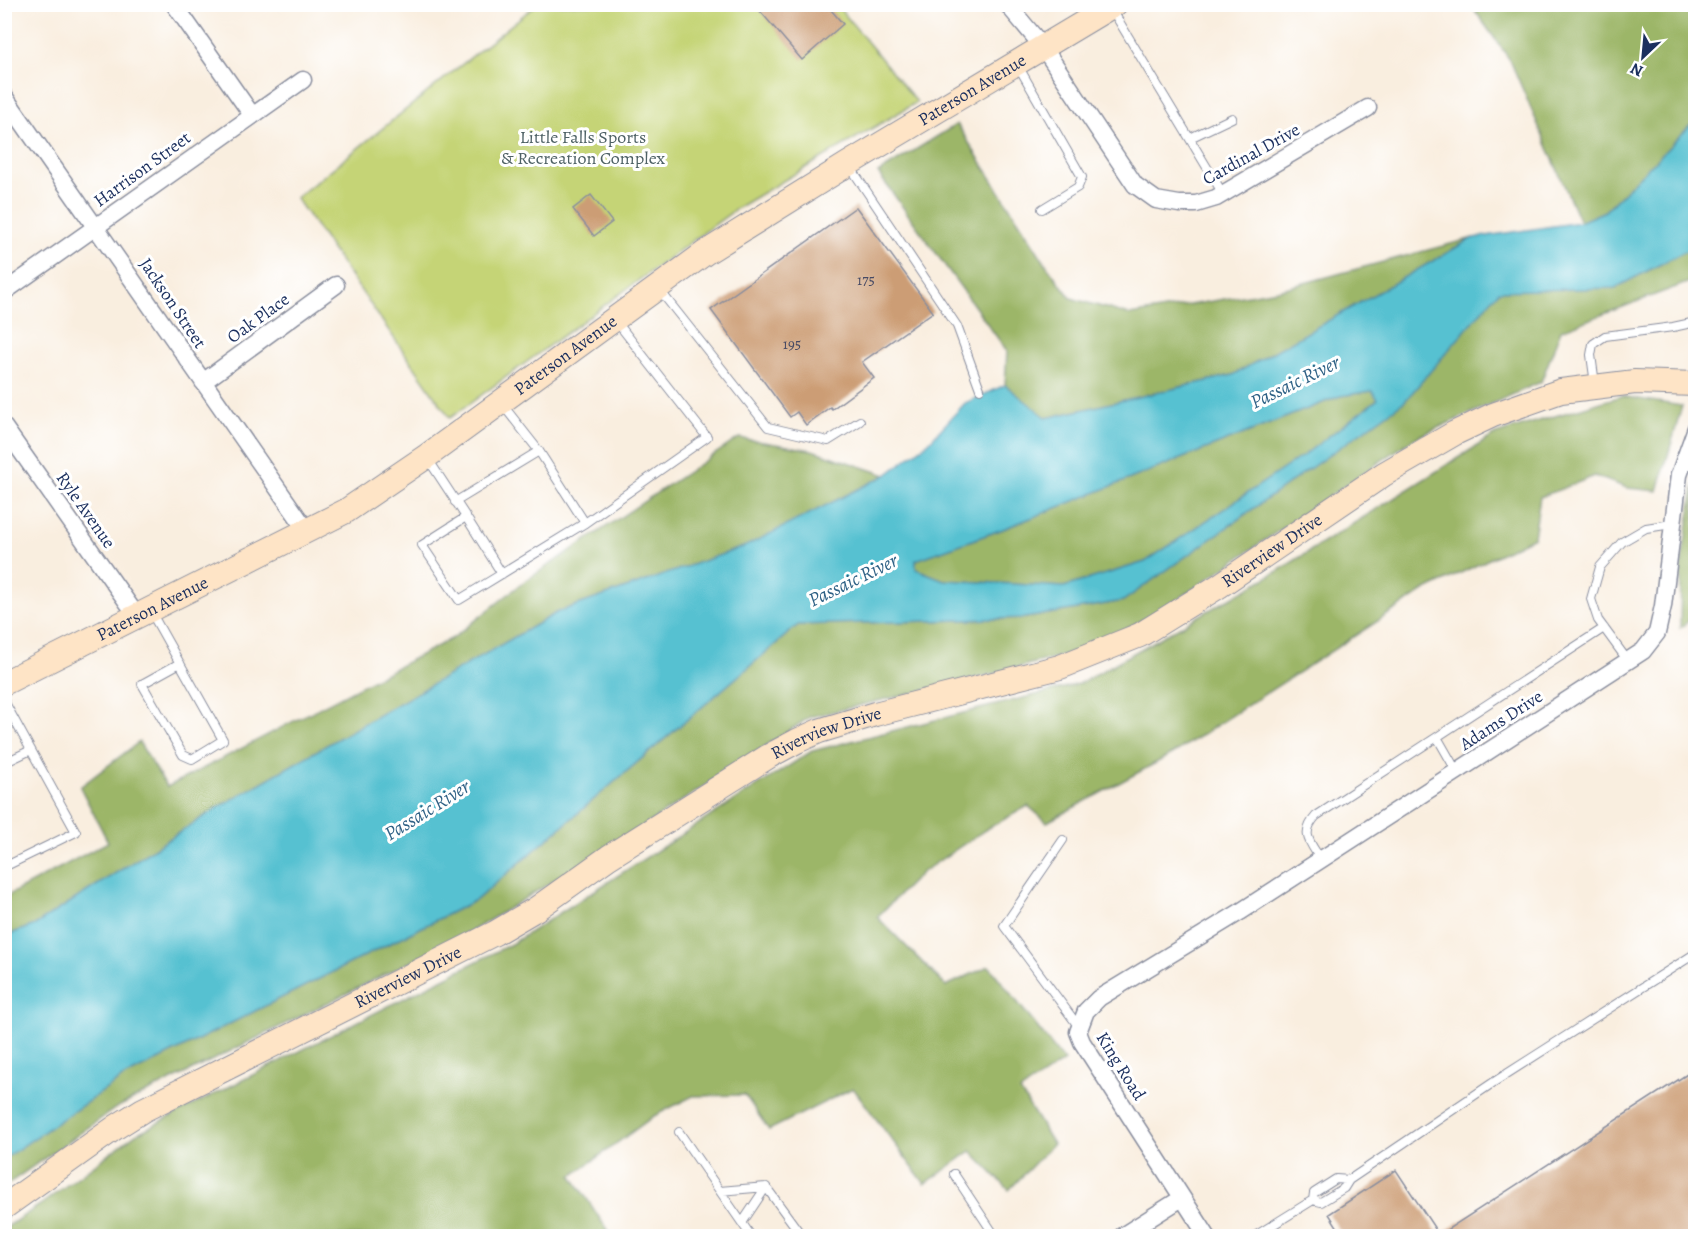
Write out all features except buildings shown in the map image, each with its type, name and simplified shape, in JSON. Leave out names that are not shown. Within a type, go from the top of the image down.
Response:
[{"type":"street","points":[[174,4],[252,115]]},
{"type":"street","name":"Cardinal Drive","points":[[1007,4],[1042,48],[1135,185],[1156,200],[1196,204],[1223,194],[1368,108]]},
{"type":"street","name":"Paterson Avenue","points":[[4,683],[345,511],[427,456],[715,247],[848,164],[1113,6]]},
{"type":"street","name":"Harrison Street","points":[[4,292],[303,80]]},
{"type":"street","name":"Jackson Street","points":[[4,96],[308,531]]},
{"type":"street","name":"Oak Place","points":[[203,382],[336,285]]},
{"type":"street","name":"Riverview Drive","points":[[4,1207],[106,1133],[143,1110],[495,933],[544,903],[609,857],[788,746],[819,731],[875,714],[1060,667],[1140,635],[1219,586],[1384,474],[1455,433],[1523,403],[1561,391],[1595,386],[1635,382],[1695,384]]},
{"type":"street","name":"Ryle Avenue","points":[[4,427],[143,613]]},
{"type":"street","name":"Adams Drive","points":[[1183,946],[1321,860],[1643,651],[1657,633],[1664,606],[1679,475],[1695,428]]},
{"type":"street","name":"King Road","points":[[1183,946],[1099,998],[1086,1011],[1078,1032],[1089,1055],[1207,1236]]},
{"type":"street","points":[[1122,1236],[1182,1198]]},
{"type":"lane","points":[[1113,6],[1223,194]]},
{"type":"lane","points":[[1016,64],[1082,177],[1078,187],[1042,209]]},
{"type":"lane","points":[[1190,138],[1232,118]]},
{"type":"lane","points":[[848,164],[957,326],[980,389]]},
{"type":"lane","points":[[658,288],[768,427],[828,441],[860,421]]},
{"type":"lane","points":[[466,517],[422,545],[459,600],[585,523],[707,436],[615,319]]},
{"type":"lane","points":[[1595,386],[1591,355],[1593,344],[1605,336],[1695,322]]},
{"type":"lane","points":[[501,402],[539,451],[585,523]]},
{"type":"lane","points":[[455,502],[539,451]]},
{"type":"lane","points":[[427,456],[502,573]]},
{"type":"lane","points":[[1628,661],[1598,620],[1591,599],[1600,567],[1622,542],[1630,537],[1646,528],[1672,524]]},
{"type":"lane","points":[[143,613],[180,663],[223,740],[192,759],[183,755],[142,684],[180,663]]},
{"type":"lane","points":[[1321,860],[1306,836],[1307,826],[1316,816],[1605,628]]},
{"type":"lane","points":[[4,701],[76,832],[4,867]]},
{"type":"lane","points":[[1437,737],[1457,772]]},
{"type":"lane","points":[[4,763],[31,750]]},
{"type":"lane","points":[[1063,840],[1004,926],[1079,1027]]},
{"type":"lane","points":[[1255,1236],[1313,1200],[1321,1202],[1344,1188],[1349,1180],[1695,953]]},
{"type":"lane","points":[[679,1132],[751,1236]]},
{"type":"lane","points":[[954,1174],[995,1236]]},
{"type":"lane","points":[[720,1191],[766,1187]]},
{"type":"lane","points":[[742,1223],[766,1187]]},
{"type":"lane","points":[[766,1187],[802,1236]]},
{"type":"green space","name":"Little Falls Sports & Recreation Complex","points":[[536,5],[837,5],[917,102],[739,207],[450,418],[296,198]]},
{"type":"green space","points":[[1471,5],[1695,5],[1695,121],[1605,211],[1580,222],[1510,60]]},
{"type":"green space","points":[[957,124],[1047,266],[1071,298],[1130,315],[1278,290],[1473,238],[1233,375],[1046,418],[1005,385],[1007,351],[878,173]]},
{"type":"green space","points":[[1695,246],[1695,280],[1561,330],[1541,382],[1415,438],[1162,610],[1088,649],[810,717],[645,825],[470,932],[116,1108],[5,1186],[5,1158],[124,1077],[476,900],[798,625],[1025,618],[1123,601],[1405,401],[1499,290],[1615,288]]},
{"type":"green space","points":[[1372,391],[1379,398],[1304,455],[1145,562],[1064,587],[944,580],[916,569],[916,560],[1003,529],[1340,396]]},
{"type":"green space","points":[[1621,396],[1682,406],[1658,491],[1627,488],[1595,476],[1540,497],[1534,537],[1424,591],[1174,753],[1047,822],[1028,806],[985,830],[921,873],[877,917],[946,986],[989,966],[1064,1061],[1020,1091],[1053,1144],[1009,1190],[971,1151],[925,1184],[853,1088],[769,1130],[745,1095],[693,1096],[654,1116],[572,1176],[608,1231],[601,1236],[5,1236],[5,1228],[136,1134],[513,943],[812,751],[1079,684],[1278,571],[1496,434]]},
{"type":"green space","points":[[739,438],[812,450],[886,475],[747,546],[558,612],[219,807],[35,925],[5,936],[5,897],[108,842],[80,787],[139,742],[167,787],[453,638],[525,581]]},
{"type":"green space","points":[[1695,480],[1695,616],[1680,628],[1681,567]]},
{"type":"water","name":"Passaic River","points":[[1695,121],[1695,246],[1615,288],[1499,291],[1405,401],[1123,601],[1025,618],[798,625],[476,900],[124,1077],[5,1158],[5,936],[35,925],[219,807],[558,612],[746,546],[886,475],[929,442],[965,403],[1005,385],[1047,418],[1233,375],[1473,238],[1580,222],[1605,211]],"holes":[[[1372,391],[1378,399],[1304,455],[1145,562],[1064,587],[944,580],[916,569],[916,560],[1003,529],[1340,396]]]}]
